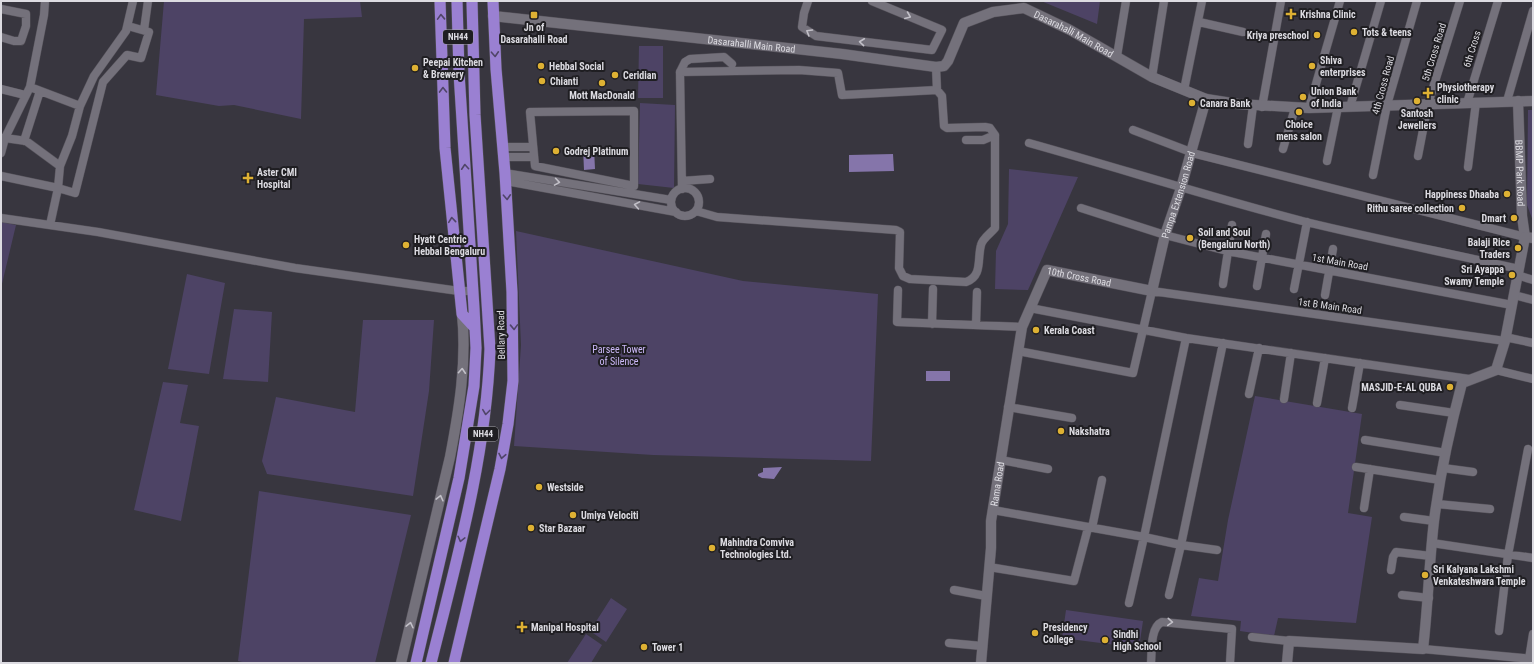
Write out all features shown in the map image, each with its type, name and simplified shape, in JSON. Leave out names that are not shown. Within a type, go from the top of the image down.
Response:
[{"type":"highway","points":[[440,1],[445,148],[462,314],[475,328]]},
{"type":"highway","name":"NH44","points":[[416,663],[459,478],[469,426],[474,386],[475,328],[459,73],[457,1]]},
{"type":"highway","name":"Bellary Road","points":[[431,663],[476,479],[489,386],[490,334],[474,72],[472,1]]},
{"type":"highway","name":"Bellary Road","points":[[454,663],[500,469],[514,381],[513,320],[493,2]]},
{"type":"street","points":[[1,154],[3,138],[30,87],[44,15],[45,1]]},
{"type":"street","points":[[50,225],[58,188],[60,166],[72,136],[80,106],[94,76],[126,30],[133,1]]},
{"type":"street","points":[[144,30],[148,1]]},
{"type":"street","points":[[808,1],[804,13],[802,28],[816,36],[932,50],[940,38],[942,30],[872,1]]},
{"type":"street","points":[[1117,56],[1126,1]]},
{"type":"street","points":[[1152,77],[1164,1]]},
{"type":"street","points":[[1184,90],[1199,22],[1202,1]]},
{"type":"street","points":[[1248,144],[1258,106],[1278,8],[1281,1]]},
{"type":"street","points":[[1309,108],[1340,1]]},
{"type":"street","points":[[1350,107],[1381,1]]},
{"type":"street","name":"4th Cross Road","points":[[1372,175],[1387,105],[1418,1]]},
{"type":"street","name":"5th Cross Road","points":[[1418,156],[1428,104],[1460,1]]},
{"type":"street","name":"6th Cross","points":[[1468,167],[1472,102],[1498,1]]},
{"type":"street","name":"Dasarahalli Main Road","points":[[493,16],[842,54],[936,67],[944,66],[948,61],[964,24],[993,12],[1023,5],[1117,56],[1152,77],[1206,99],[1258,106],[1295,108],[1533,101]]},
{"type":"street","points":[[1,9],[26,14],[27,19],[21,41],[14,41],[1,37]]},
{"type":"street","points":[[1507,101],[1533,11]]},
{"type":"street","points":[[1199,22],[1243,32]]},
{"type":"street","points":[[1,176],[75,192],[103,82],[127,55],[141,58],[149,32],[128,26]]},
{"type":"street","points":[[830,53],[832,38]]},
{"type":"street","points":[[842,54],[843,40]]},
{"type":"street","points":[[682,185],[680,72],[685,62],[690,59],[724,57],[732,64]]},
{"type":"street","points":[[696,211],[717,217],[896,230],[900,232],[899,268],[903,276],[910,279],[966,282],[972,280],[977,273],[981,244],[995,228],[995,135],[990,128],[985,127],[947,128],[944,126],[942,96],[937,90],[936,67]]},
{"type":"street","points":[[680,72],[799,70],[838,73],[842,95],[937,90]]},
{"type":"street","points":[[30,87],[80,106]]},
{"type":"street","points":[[1,89],[25,95]]},
{"type":"street","points":[[24,141],[40,91]]},
{"type":"street","name":"Pampa Extension Road","points":[[1152,291],[1164,235],[1181,188],[1206,99]]},
{"type":"street","name":"BBMP Park Road","points":[[1496,370],[1505,339],[1518,272],[1529,238],[1522,216],[1518,101]]},
{"type":"street","points":[[1327,161],[1338,107]]},
{"type":"street","points":[[1283,149],[1295,108]]},
{"type":"street","points":[[634,111],[634,186],[535,166],[534,157],[530,112],[634,111]]},
{"type":"street","points":[[1133,130],[1191,152],[1529,238]]},
{"type":"street","points":[[966,140],[983,140],[995,135]]},
{"type":"street","points":[[3,138],[24,141],[60,166]]},
{"type":"street","points":[[1029,143],[1131,171],[1181,188],[1307,222],[1518,272],[1533,280]]},
{"type":"street","points":[[503,152],[533,147]]},
{"type":"street","points":[[503,152],[534,157]]},
{"type":"street","points":[[505,177],[676,212],[688,216],[696,211],[699,203],[697,195],[682,185]]},
{"type":"street","points":[[505,177],[671,200]]},
{"type":"street","points":[[676,212],[673,209],[671,200],[682,185],[710,179]]},
{"type":"street","name":"1st Main Road","points":[[1081,208],[1164,235],[1261,258],[1513,300],[1533,300]]},
{"type":"street","points":[[1,218],[50,225],[295,268],[460,291],[473,291]]},
{"type":"street","points":[[1294,289],[1307,222]]},
{"type":"street","points":[[1223,284],[1232,225]]},
{"type":"street","points":[[1257,286],[1266,234]]},
{"type":"street","points":[[1325,295],[1333,249]]},
{"type":"street","name":"10th Cross Road","points":[[1030,308],[1047,270],[1152,291]]},
{"type":"street","points":[[932,324],[933,289]]},
{"type":"street","points":[[898,290],[897,322],[1022,327]]},
{"type":"street","points":[[1018,351],[1133,372],[1152,291]]},
{"type":"street","name":"1st B Main Road","points":[[1152,291],[1533,343]]},
{"type":"street","points":[[976,325],[977,292]]},
{"type":"street","points":[[1030,308],[1186,338],[1469,379]]},
{"type":"street","name":"Rama Road","points":[[981,663],[993,510],[1008,407],[1022,327],[1030,308]]},
{"type":"street","points":[[401,663],[450,457],[456,424],[463,363],[462,314]]},
{"type":"street","points":[[1129,603],[1186,338]]},
{"type":"street","points":[[1169,595],[1181,545],[1223,343]]},
{"type":"street","points":[[1249,394],[1259,348]]},
{"type":"street","points":[[1284,399],[1291,353]]},
{"type":"street","points":[[1317,403],[1325,358]]},
{"type":"street","points":[[1352,408],[1360,363]]},
{"type":"street","points":[[1423,649],[1429,598],[1434,521],[1440,480],[1462,383],[1469,379],[1496,370],[1533,379]]},
{"type":"street","points":[[1400,405],[1454,413]]},
{"type":"street","points":[[1008,407],[1072,418]]},
{"type":"street","points":[[1365,440],[1446,453]]},
{"type":"street","points":[[1499,631],[1508,554],[1528,449]]},
{"type":"street","points":[[1001,460],[1048,469]]},
{"type":"street","points":[[1356,467],[1440,480]]},
{"type":"street","points":[[1443,468],[1473,472]]},
{"type":"street","points":[[1364,508],[1370,469]]},
{"type":"street","points":[[989,567],[1074,581],[1090,528],[1102,480]]},
{"type":"street","points":[[1437,504],[1490,509]]},
{"type":"street","points":[[993,510],[1181,545],[1216,550]]},
{"type":"street","points":[[1404,517],[1434,521]]},
{"type":"street","points":[[1432,544],[1533,558]]},
{"type":"street","points":[[1391,570],[1393,556],[1396,552],[1431,556]]},
{"type":"street","points":[[954,590],[986,596]]},
{"type":"street","points":[[1402,595],[1429,598]]},
{"type":"street","points":[[1151,663],[1154,630],[1158,623],[1162,622],[1232,629],[1230,663]]},
{"type":"street","points":[[1252,637],[1289,641],[1423,649],[1531,659],[1533,634]]},
{"type":"street","points":[[1287,663],[1289,641]]},
{"type":"street","points":[[949,643],[982,646]]},
{"type":"green space","points":[[164,1],[360,1],[362,17],[304,19],[301,119],[234,105],[219,106],[156,95]]},
{"type":"green space","points":[[1041,1],[1100,1],[1097,24]]},
{"type":"green space","points":[[639,46],[663,46],[663,98],[638,98]]},
{"type":"green space","points":[[640,103],[675,105],[674,188],[638,184]]},
{"type":"green space","points":[[1528,110],[1533,110],[1533,221],[1527,205]]},
{"type":"green space","points":[[1009,169],[1078,177],[1028,290],[995,289],[996,251],[1008,224]]},
{"type":"green space","points":[[1,222],[16,225],[1,288]]},
{"type":"green space","name":"Parsee Tower of Silence","points":[[516,231],[743,281],[878,294],[871,461],[653,455],[514,446],[521,345]]},
{"type":"green space","points":[[187,274],[225,283],[209,374],[168,369]]},
{"type":"green space","points":[[234,309],[272,312],[268,382],[223,379]]},
{"type":"green space","points":[[363,320],[434,320],[429,391],[413,496],[267,474],[262,461],[276,397],[355,412]]},
{"type":"green space","points":[[163,382],[188,385],[180,423],[199,426],[181,521],[134,510]]},
{"type":"green space","points":[[1255,396],[1362,414],[1348,513],[1372,517],[1356,623],[1278,618],[1274,636],[1240,631],[1241,621],[1191,616],[1199,578],[1218,581],[1228,520]]},
{"type":"green space","points":[[259,491],[411,515],[375,663],[247,663],[238,661]]},
{"type":"green space","points":[[611,598],[627,609],[606,642],[590,631]]},
{"type":"green space","points":[[1066,610],[1143,621],[1139,648],[1062,638]]},
{"type":"green space","points":[[586,634],[602,645],[591,663],[567,663]]},
{"type":"shaded area","points":[[583,148],[594,148],[595,169],[584,170]]},
{"type":"shaded area","points":[[893,154],[894,171],[849,172],[849,155]]},
{"type":"shaded area","points":[[926,371],[950,371],[950,381],[926,381]]},
{"type":"shaded area","points":[[782,467],[774,479],[762,478],[758,476],[758,474],[763,472],[763,468]]},
{"type":"place","name":"Krishna Clinic","points":[[1291,14]]},
{"type":"place","name":"Jn of Dasarahalli Road","points":[[534,15]]},
{"type":"place","name":"Tots & teens","points":[[1354,32]]},
{"type":"place","name":"Kriya preschool","points":[[1317,35]]},
{"type":"place","name":"Hebbal Social","points":[[541,66]]},
{"type":"place","name":"Shiva enterprises","points":[[1312,66]]},
{"type":"place","name":"Peepai Kitchen & Brewery","points":[[415,68]]},
{"type":"place","name":"Ceridian","points":[[615,75]]},
{"type":"place","name":"Chianti","points":[[542,81]]},
{"type":"place","name":"Mott MacDonald","points":[[602,83]]},
{"type":"place","name":"Physiotherapy clinic","points":[[1428,93]]},
{"type":"place","name":"Union Bank of India","points":[[1303,97]]},
{"type":"place","name":"Santosh Jewellers","points":[[1417,101]]},
{"type":"place","name":"Canara Bank","points":[[1192,103]]},
{"type":"place","name":"Choice mens salon","points":[[1299,112]]},
{"type":"place","name":"Godrej Platinum","points":[[556,151]]},
{"type":"place","name":"Aster CMI Hospital","points":[[248,178]]},
{"type":"place","name":"Happiness Dhaaba","points":[[1507,194]]},
{"type":"place","name":"Rithu saree collection","points":[[1462,208]]},
{"type":"place","name":"Dmart","points":[[1514,218]]},
{"type":"place","name":"Soil and Soul (Bengaluru North)","points":[[1190,238]]},
{"type":"place","name":"Hyatt Centric Hebbal Bengaluru","points":[[406,245]]},
{"type":"place","name":"Balaji Rice Traders","points":[[1518,248]]},
{"type":"place","name":"Sri Ayappa Swamy Temple","points":[[1512,275]]},
{"type":"place","name":"Kerala Coast","points":[[1036,330]]},
{"type":"place","name":"MASJID-E-AL QUBA","points":[[1450,387]]},
{"type":"place","name":"Nakshatra","points":[[1061,431]]},
{"type":"place","name":"Westside","points":[[539,487]]},
{"type":"place","name":"Umiya Velociti","points":[[573,515]]},
{"type":"place","name":"Star Bazaar","points":[[531,528]]},
{"type":"place","name":"Mahindra Comviva Technologies Ltd.","points":[[712,548]]},
{"type":"place","name":"Sri Kalyana Lakshmi Venkateshwara Temple","points":[[1425,575]]},
{"type":"place","name":"Manipal Hospital","points":[[522,627]]},
{"type":"place","name":"Presidency College","points":[[1035,633]]},
{"type":"place","name":"Sindhi High School","points":[[1105,640]]},
{"type":"place","name":"Tower 1","points":[[644,647]]}]
